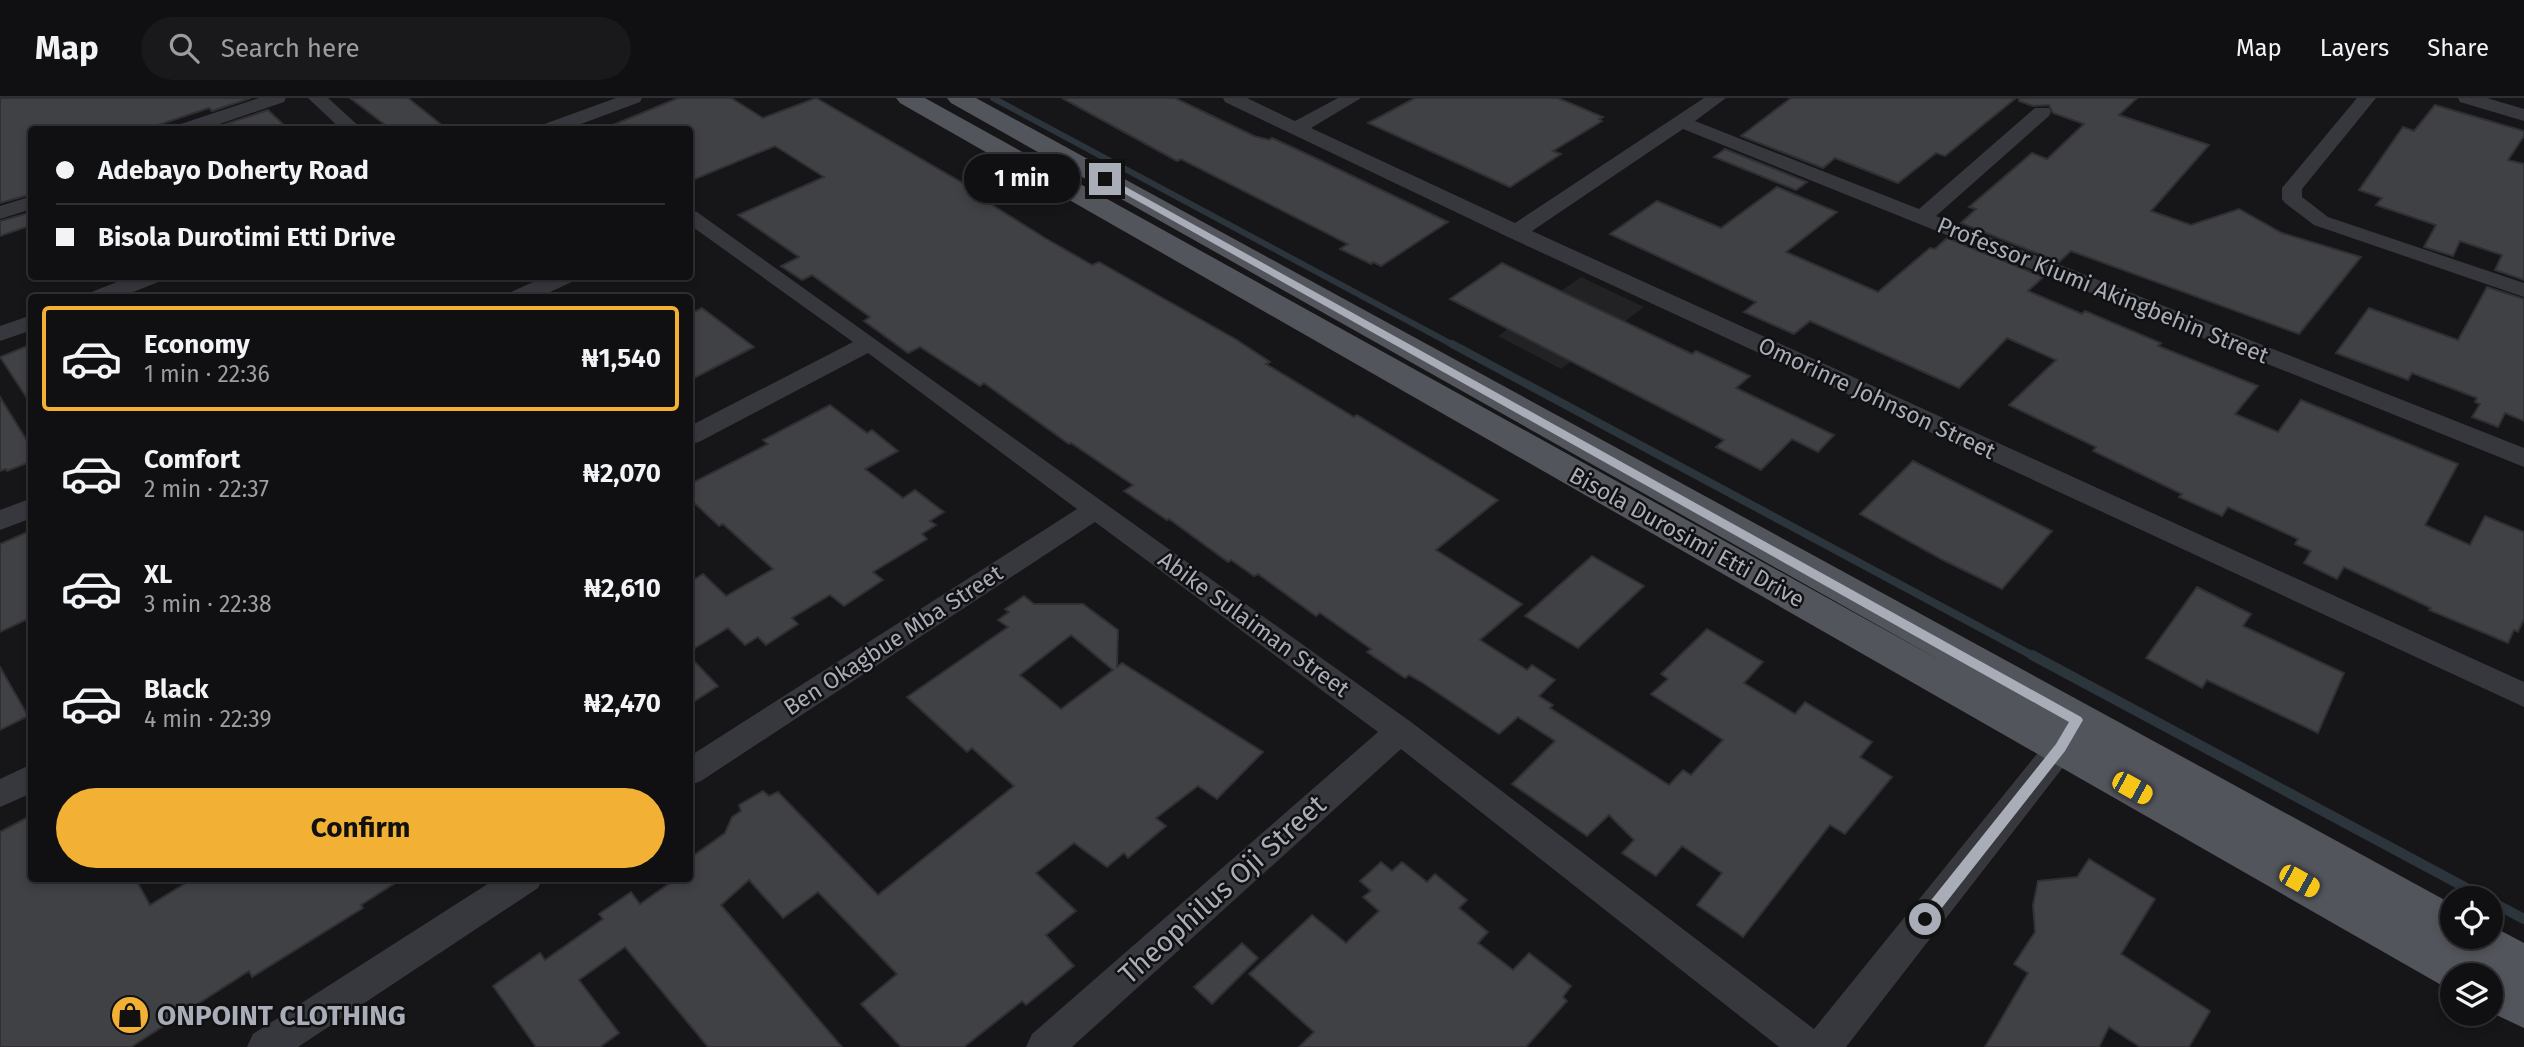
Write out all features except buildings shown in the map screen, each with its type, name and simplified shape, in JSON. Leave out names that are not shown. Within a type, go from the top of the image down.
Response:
[{"type":"main road","name":"Bisola Durosimi Etti Drive","points":[[908,98],[2068,734],[2446,963]]},
{"type":"main road","points":[[959,98],[2068,734],[2440,920]]},
{"type":"main road","points":[[2493,949],[2524,966]]},
{"type":"main road","points":[[2503,995],[2524,1007]]},
{"type":"street","points":[[194,126],[276,98]]},
{"type":"street","points":[[317,98],[350,126]]},
{"type":"street","points":[[572,125],[633,98]]},
{"type":"street","name":"Omorinre Johnson Street","points":[[1232,98],[1516,232],[2524,695]]},
{"type":"street","points":[[1296,128],[1352,98]]},
{"type":"street","points":[[1516,232],[1717,98]]},
{"type":"street","points":[[2367,98],[2292,188],[2292,199],[2321,221],[2524,290]]},
{"type":"street","points":[[2467,98],[2524,115]]},
{"type":"street","points":[[1922,218],[2042,111]]},
{"type":"street","name":"Professor Kiumi Akingbehin Street","points":[[1681,122],[2524,458]]},
{"type":"street","points":[[0,213],[28,203]]},
{"type":"street","name":"Abike Sulaiman Street","points":[[693,221],[869,343],[1399,731],[1808,1047]]},
{"type":"street","points":[[107,294],[143,280]]},
{"type":"street","points":[[526,294],[557,280]]},
{"type":"street","points":[[0,334],[28,324]]},
{"type":"street","points":[[693,434],[869,343]]},
{"type":"street","name":"Ben Okagbue Mba Street","points":[[693,770],[1096,509]]},
{"type":"street","points":[[0,521],[28,510]]},
{"type":"street","name":"Theophilus Oji Street","points":[[1045,1047],[1399,731]]},
{"type":"street","points":[[1823,1047],[2068,734]]},
{"type":"street","points":[[0,794],[28,779]]},
{"type":"street","points":[[266,1047],[520,882]]},
{"type":"shaded area","points":[[1581,277],[1644,307],[1561,369],[1498,336]]},
{"type":"waterway","points":[[993,98],[1455,346]]},
{"type":"waterway","points":[[1452,344],[2035,657]]},
{"type":"waterway","points":[[2032,655],[2463,886]]},
{"type":"waterway","points":[[2503,908],[2524,919]]},
{"type":"place","name":"ONPOINT CLOTHING","points":[[130,1015]]},
{"type":"route","points":[[1105,179],[2077,720],[2060,748],[1925,919]]}]
